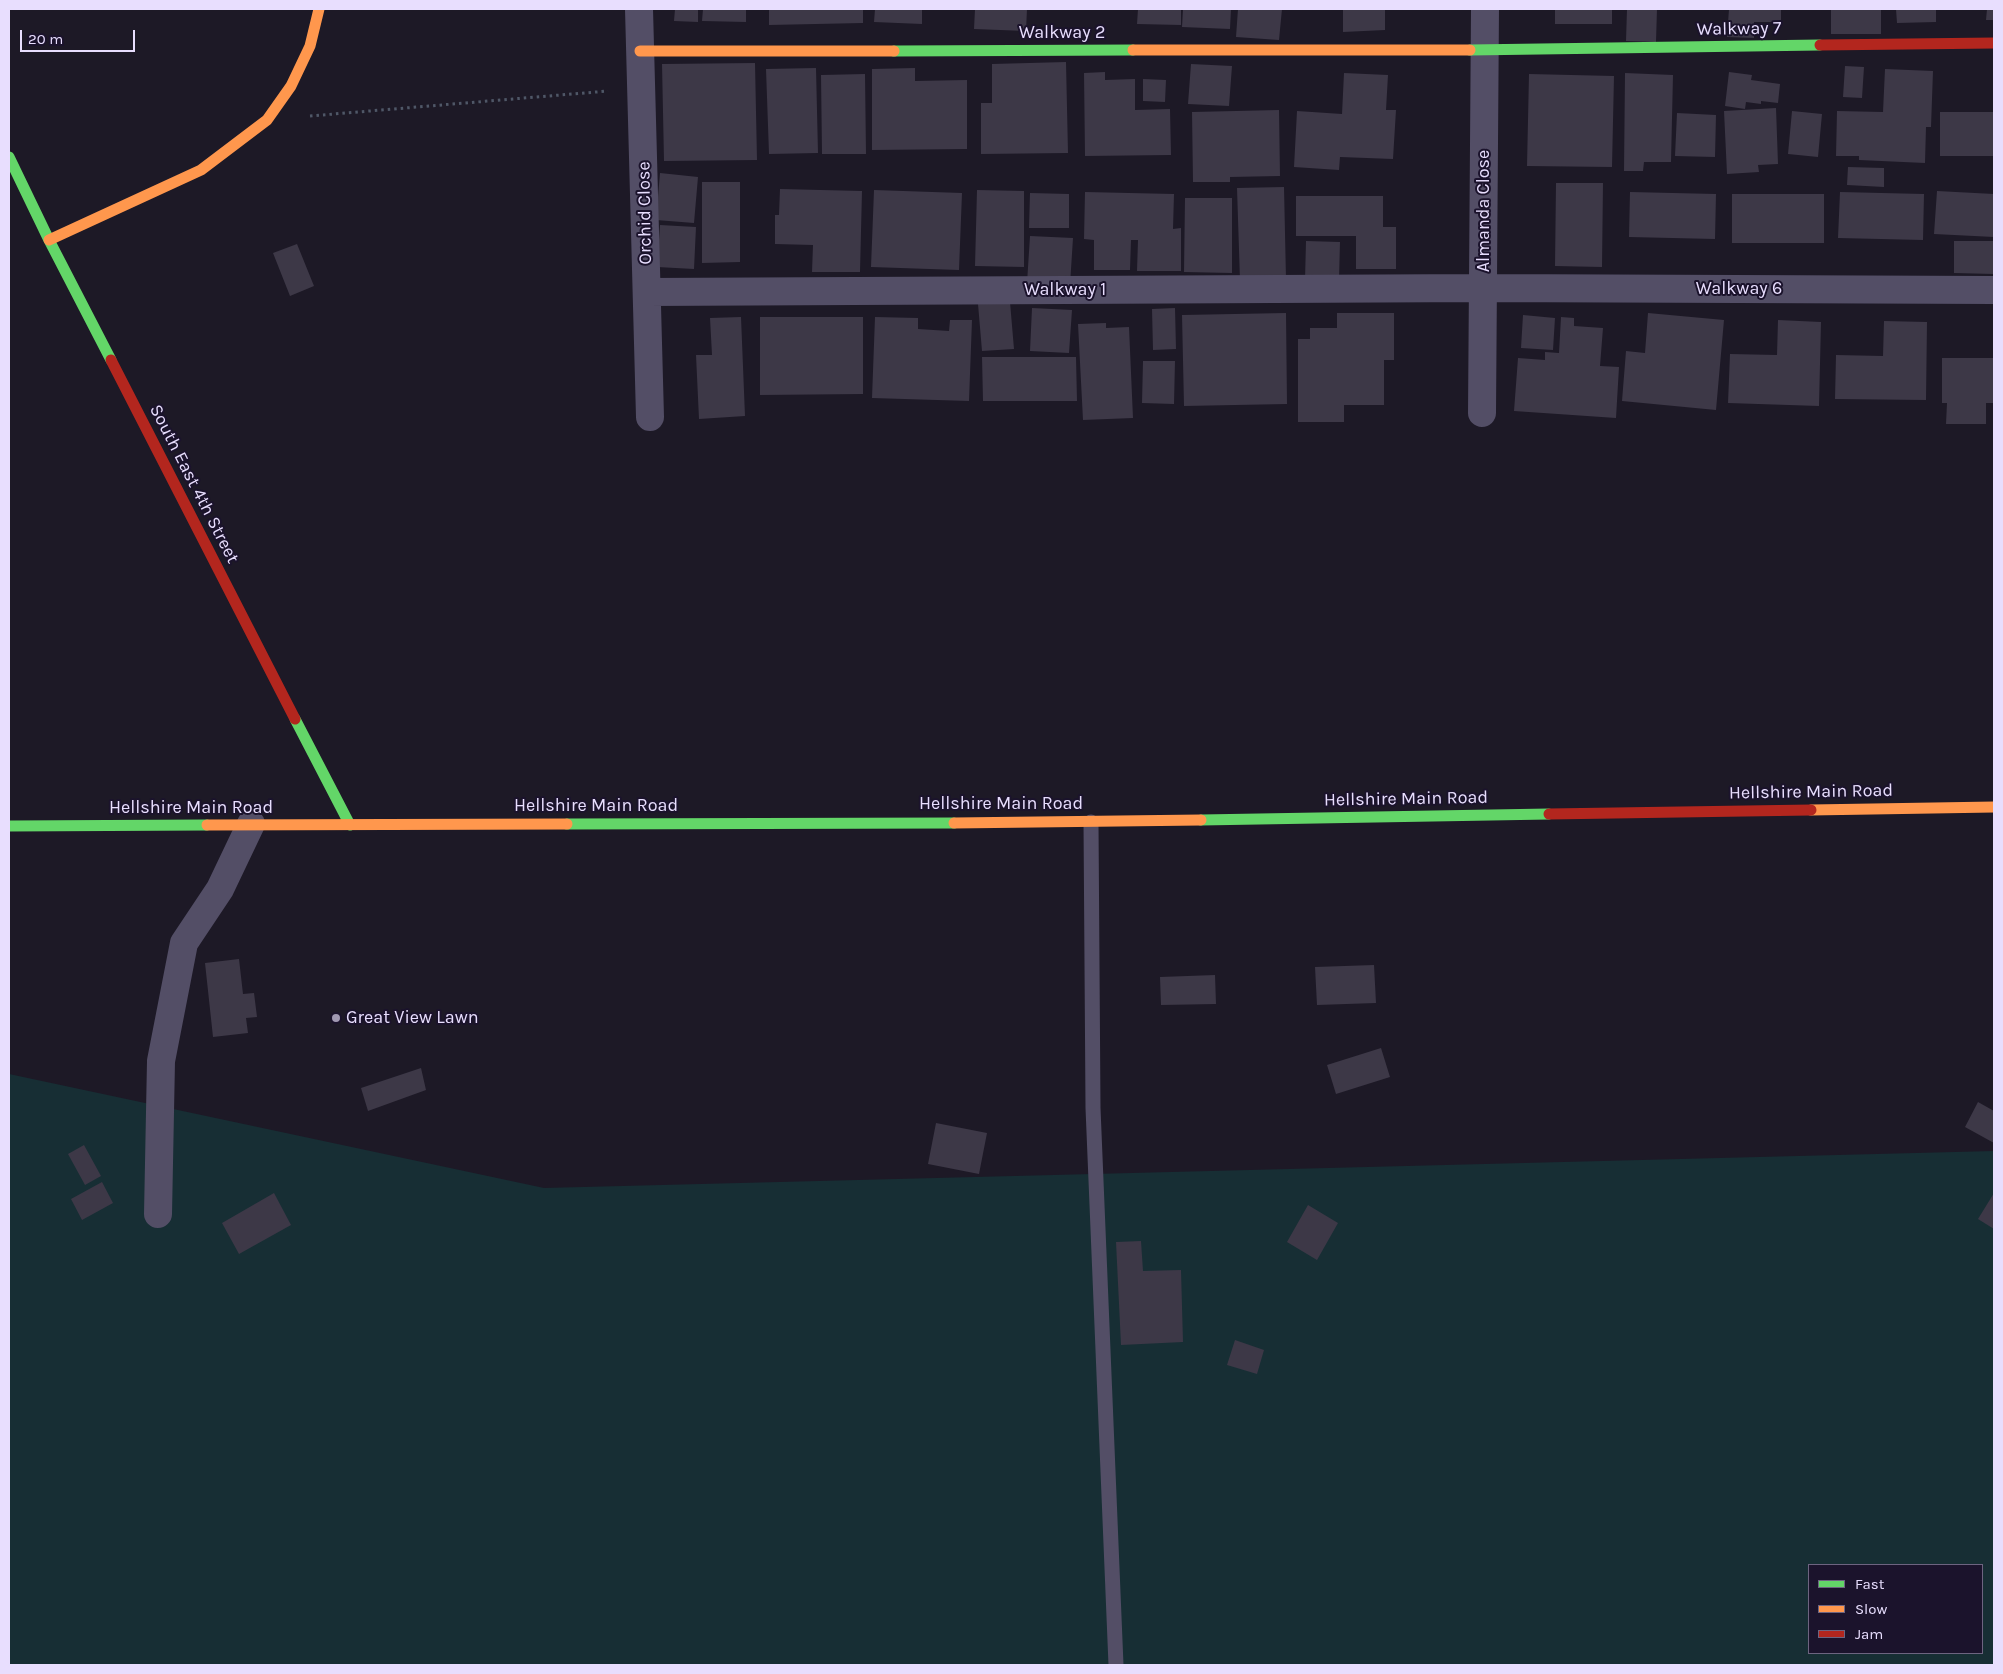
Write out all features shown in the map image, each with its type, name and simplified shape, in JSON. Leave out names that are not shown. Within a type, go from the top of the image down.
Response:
[{"type":"street","points":[[49,240],[201,170],[268,120],[292,86],[310,46],[319,9]]},
{"type":"street","name":"Orchid Close","points":[[639,9],[650,417]]},
{"type":"street","name":"Almanda Close","points":[[1482,413],[1485,9]]},
{"type":"street","name":"Walkway 7","points":[[1484,50],[1994,43]]},
{"type":"street","name":"Walkway 2","points":[[640,52],[1484,50]]},
{"type":"street","name":"South East 4th Street","points":[[9,157],[49,240],[350,826]]},
{"type":"street","name":"Walkway 6","points":[[1483,288],[1994,290]]},
{"type":"street","name":"Walkway 1","points":[[646,292],[1483,288]]},
{"type":"street","name":"Hellshire Main Road","points":[[9,826],[1091,822],[1994,807]]},
{"type":"street","points":[[158,1214],[162,1061],[184,943],[220,889],[251,824]]},
{"type":"lane","points":[[1091,822],[1093,1108],[1116,1665]]},
{"type":"path","points":[[268,120],[642,88]]},
{"type":"green space","points":[[9,1074],[544,1188],[1994,1151],[1994,1665],[9,1665]]},
{"type":"building","points":[[675,9],[698,9],[698,22],[674,21]]},
{"type":"building","points":[[703,9],[746,9],[746,22],[702,21]]},
{"type":"building","points":[[769,9],[863,9],[863,23],[769,25]]},
{"type":"building","points":[[875,9],[922,9],[922,24],[874,22]]},
{"type":"building","points":[[975,9],[1027,9],[1026,31],[974,29]]},
{"type":"building","points":[[1138,9],[1181,9],[1181,25],[1137,24]]},
{"type":"building","points":[[1183,9],[1231,9],[1230,29],[1182,27]]},
{"type":"building","points":[[1238,9],[1282,9],[1279,40],[1236,37]]},
{"type":"building","points":[[1343,9],[1385,9],[1385,30],[1343,32]]},
{"type":"building","points":[[1555,9],[1612,9],[1612,24],[1555,24]]},
{"type":"building","points":[[1627,9],[1657,9],[1656,42],[1626,41]]},
{"type":"building","points":[[1729,9],[1781,9],[1781,22],[1754,22],[1754,38],[1727,37]]},
{"type":"building","points":[[1831,9],[1881,9],[1881,34],[1831,34]]},
{"type":"building","points":[[1896,9],[1936,9],[1936,22],[1897,23]]},
{"type":"building","points":[[1987,9],[1994,9],[1994,20],[1986,20]]},
{"type":"building","points":[[1066,62],[1068,153],[981,154],[981,103],[992,103],[992,64]]},
{"type":"building","points":[[755,63],[757,160],[664,161],[662,64]]},
{"type":"building","points":[[1191,64],[1232,66],[1229,106],[1188,104]]},
{"type":"building","points":[[1845,66],[1864,67],[1862,98],[1843,97]]},
{"type":"building","points":[[816,68],[818,153],[769,154],[766,69]]},
{"type":"building","points":[[915,68],[915,81],[967,80],[967,149],[872,150],[872,69]]},
{"type":"building","points":[[1885,69],[1933,71],[1931,127],[1926,127],[1925,163],[1859,160],[1859,156],[1836,156],[1837,111],[1883,112]]},
{"type":"building","points":[[1105,72],[1105,80],[1135,79],[1135,110],[1170,109],[1171,155],[1085,156],[1084,73]]},
{"type":"building","points":[[1729,72],[1752,75],[1751,80],[1780,84],[1778,103],[1761,101],[1761,104],[1746,102],[1745,109],[1725,106]]},
{"type":"building","points":[[1344,73],[1388,75],[1386,110],[1396,110],[1393,159],[1340,157],[1339,170],[1294,167],[1297,111],[1342,114]]},
{"type":"building","points":[[1625,73],[1673,75],[1671,162],[1644,162],[1643,171],[1624,171]]},
{"type":"building","points":[[865,74],[866,154],[822,154],[821,75]]},
{"type":"building","points":[[1529,74],[1614,76],[1612,167],[1527,166]]},
{"type":"building","points":[[1143,79],[1166,80],[1165,102],[1143,101]]},
{"type":"building","points":[[1776,108],[1778,164],[1758,165],[1759,172],[1727,174],[1724,111]]},
{"type":"building","points":[[1279,110],[1280,176],[1230,177],[1230,182],[1193,182],[1192,112]]},
{"type":"building","points":[[1792,111],[1822,114],[1818,157],[1788,154]]},
{"type":"building","points":[[1940,112],[1994,112],[1994,156],[1940,156]]},
{"type":"building","points":[[1677,113],[1716,115],[1715,157],[1675,156]]},
{"type":"building","points":[[1848,167],[1884,168],[1884,187],[1847,185]]},
{"type":"building","points":[[660,173],[698,177],[694,223],[656,220]]},
{"type":"building","points":[[702,182],[740,182],[740,262],[702,263]]},
{"type":"building","points":[[1556,183],[1603,183],[1602,267],[1555,266]]},
{"type":"building","points":[[1284,187],[1286,279],[1240,281],[1237,188]]},
{"type":"building","points":[[780,189],[862,191],[860,272],[812,272],[813,245],[775,244],[775,215],[779,215]]},
{"type":"building","points":[[874,190],[962,193],[959,270],[871,267]]},
{"type":"building","points":[[977,190],[1024,191],[1024,267],[975,266]]},
{"type":"building","points":[[1937,191],[1994,194],[1994,237],[1934,234]]},
{"type":"building","points":[[1085,192],[1174,194],[1173,229],[1181,228],[1181,271],[1137,271],[1138,240],[1131,240],[1130,270],[1094,270],[1094,240],[1084,239]]},
{"type":"building","points":[[1630,192],[1716,194],[1715,239],[1629,237]]},
{"type":"building","points":[[1840,192],[1924,194],[1923,240],[1838,238]]},
{"type":"building","points":[[1030,193],[1069,194],[1069,228],[1029,228]]},
{"type":"building","points":[[1732,194],[1824,194],[1824,243],[1732,243]]},
{"type":"building","points":[[1296,196],[1383,196],[1383,227],[1396,227],[1396,269],[1356,269],[1356,236],[1296,236]]},
{"type":"building","points":[[1185,198],[1232,198],[1232,273],[1184,272]]},
{"type":"building","points":[[660,225],[696,227],[694,269],[657,267]]},
{"type":"building","points":[[1030,236],[1073,238],[1070,285],[1027,283]]},
{"type":"building","points":[[1306,241],[1340,242],[1339,280],[1305,280]]},
{"type":"building","points":[[1954,241],[1994,241],[1994,274],[1954,273]]},
{"type":"building","points":[[297,244],[314,286],[290,296],[273,253]]},
{"type":"building","points":[[1010,302],[1014,349],[982,351],[978,304]]},
{"type":"building","points":[[1032,308],[1072,310],[1069,353],[1030,351]]},
{"type":"building","points":[[1175,308],[1176,349],[1153,350],[1152,309]]},
{"type":"building","points":[[1286,313],[1287,404],[1184,406],[1182,315]]},
{"type":"building","points":[[1337,313],[1394,313],[1394,360],[1384,360],[1384,405],[1344,405],[1344,422],[1298,422],[1298,339],[1310,339],[1310,328],[1337,328]]},
{"type":"building","points":[[1648,313],[1724,320],[1716,410],[1622,401],[1626,351],[1645,353]]},
{"type":"building","points":[[1523,315],[1555,318],[1553,350],[1521,348]]},
{"type":"building","points":[[741,317],[745,416],[699,419],[696,355],[712,355],[710,318]]},
{"type":"building","points":[[760,317],[863,317],[863,394],[760,395]]},
{"type":"building","points":[[875,317],[918,318],[918,329],[949,331],[950,320],[972,320],[969,401],[872,398]]},
{"type":"building","points":[[1561,317],[1574,318],[1574,326],[1603,328],[1600,366],[1619,367],[1616,418],[1514,411],[1518,358],[1545,360],[1545,352],[1559,353]]},
{"type":"building","points":[[1778,320],[1821,322],[1819,406],[1728,403],[1730,354],[1777,355]]},
{"type":"building","points":[[1884,321],[1927,322],[1926,400],[1835,399],[1836,355],[1883,356]]},
{"type":"building","points":[[1106,323],[1106,328],[1129,327],[1133,418],[1083,420],[1078,324]]},
{"type":"building","points":[[982,357],[1076,357],[1077,401],[983,401]]},
{"type":"building","points":[[1942,358],[1994,358],[1994,403],[1986,403],[1986,424],[1946,424],[1947,403],[1942,403]]},
{"type":"building","points":[[1143,361],[1175,361],[1174,404],[1142,403]]},
{"type":"building","points":[[239,959],[243,994],[254,993],[257,1017],[246,1018],[248,1033],[213,1037],[205,963]]},
{"type":"building","points":[[1374,965],[1376,1003],[1317,1005],[1315,967]]},
{"type":"building","points":[[1215,975],[1216,1004],[1161,1005],[1160,977]]},
{"type":"building","points":[[1381,1048],[1390,1077],[1336,1094],[1327,1065]]},
{"type":"building","points":[[421,1068],[426,1090],[368,1111],[361,1088]]},
{"type":"building","points":[[1978,1102],[1994,1111],[1994,1143],[1965,1127]]},
{"type":"building","points":[[936,1123],[987,1133],[979,1174],[928,1164]]},
{"type":"building","points":[[84,1145],[101,1176],[85,1185],[68,1154]]},
{"type":"building","points":[[102,1182],[113,1203],[82,1220],[71,1199]]},
{"type":"building","points":[[274,1193],[291,1225],[239,1254],[222,1223]]},
{"type":"building","points":[[1994,1193],[1994,1229],[1978,1219]]},
{"type":"building","points":[[1308,1205],[1338,1223],[1317,1260],[1287,1242]]},
{"type":"building","points":[[1141,1241],[1143,1271],[1181,1270],[1183,1342],[1121,1345],[1116,1242]]},
{"type":"building","points":[[1235,1340],[1264,1350],[1257,1374],[1227,1365]]},
{"type":"traffic: fast","points":[[1470,50],[1820,45]]},
{"type":"traffic: fast","points":[[894,51],[1133,50]]},
{"type":"traffic: fast","points":[[9,157],[49,240],[111,360]]},
{"type":"traffic: fast","points":[[295,719],[350,825]]},
{"type":"traffic: fast","points":[[1201,820],[1549,814]]},
{"type":"traffic: fast","points":[[567,824],[954,823]]},
{"type":"traffic: fast","points":[[9,826],[207,825]]},
{"type":"traffic: slow","points":[[49,240],[201,170],[267,120],[291,86],[310,46],[319,9]]},
{"type":"traffic: slow","points":[[1133,50],[1470,50]]},
{"type":"traffic: slow","points":[[640,51],[894,51]]},
{"type":"traffic: slow","points":[[1811,810],[1994,807]]},
{"type":"traffic: slow","points":[[954,823],[1201,820]]},
{"type":"traffic: slow","points":[[207,825],[567,824]]},
{"type":"traffic: jam","points":[[1820,45],[1994,43]]},
{"type":"traffic: jam","points":[[111,360],[295,719]]},
{"type":"traffic: jam","points":[[1549,814],[1811,810]]},
{"type":"place","name":"Great View Lawn","points":[[336,1018]]}]
